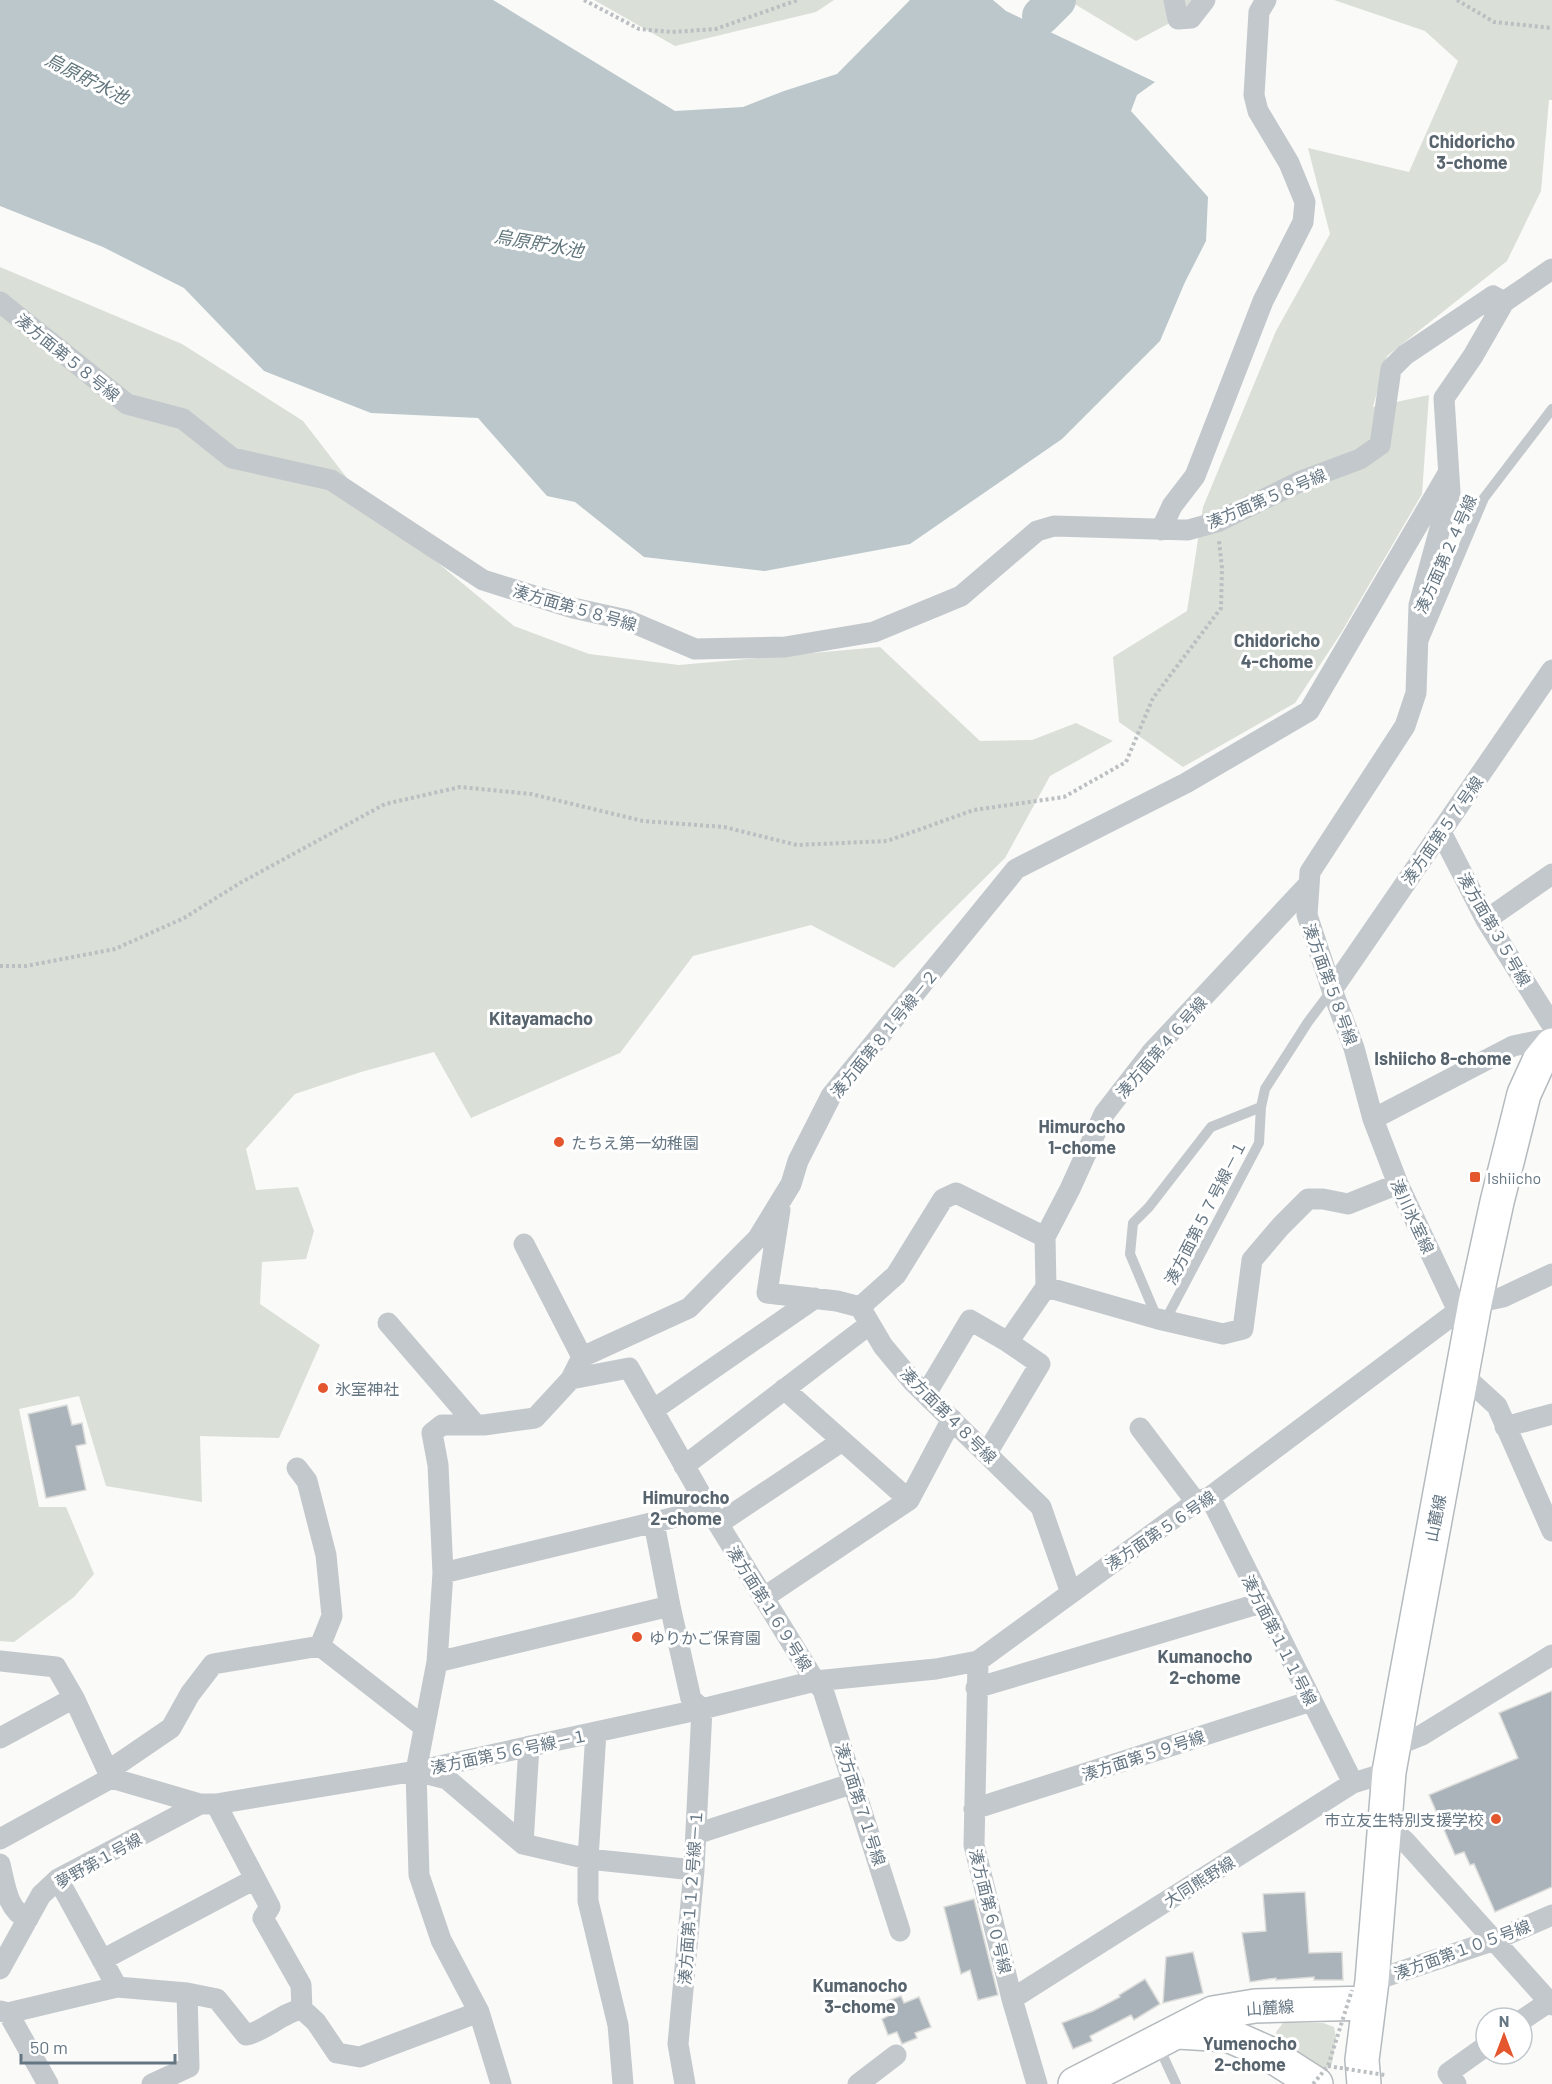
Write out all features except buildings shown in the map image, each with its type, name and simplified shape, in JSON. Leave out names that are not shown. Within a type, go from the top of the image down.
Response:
[{"type":"main road","name":"山麓線","points":[[1374,2080],[1362,2060],[1364,1992],[1386,1825],[1392,1759],[1462,1374],[1467,1307],[1497,1202],[1524,1094],[1539,1061],[1552,1045]]},
{"type":"main road","name":"山麓線","points":[[1075,2084],[1214,2013],[1364,1992]]},
{"type":"main road","name":"山麓線","points":[[1166,2037],[1228,2035],[1319,2078]]},
{"type":"street","points":[[1174,0],[1178,19],[1191,18],[1205,0]]},
{"type":"street","points":[[1161,530],[1172,506],[1195,476],[1263,301],[1303,222],[1305,202],[1289,163],[1258,111],[1254,95],[1259,12],[1266,0]]},
{"type":"street","points":[[1504,302],[1552,269]]},
{"type":"street","name":"湊方面第５８号線","points":[[0,302],[127,404],[183,419],[232,458],[331,480],[483,580],[573,608],[627,620],[695,649],[785,646],[874,632],[961,596],[1038,531],[1054,526],[1188,530],[1217,522],[1301,481],[1360,459],[1380,445],[1391,369],[1405,355],[1493,296],[1504,302],[1473,356],[1444,398],[1450,492],[1419,605],[1416,693],[1405,726],[1310,872],[1307,915],[1354,1048],[1373,1119]]},
{"type":"street","name":"湊方面第８１号線－２","points":[[582,1357],[689,1308],[758,1238],[791,1184],[798,1161],[831,1096],[1016,869],[1185,783],[1309,711],[1449,472]]},
{"type":"street","name":"湊方面第５７号線","points":[[1332,990],[1552,670]]},
{"type":"street","name":"湊方面第３５号線","points":[[1441,832],[1486,921],[1552,1025]]},
{"type":"street","points":[[1486,921],[1552,874]]},
{"type":"street","name":"湊方面第４６号線","points":[[1046,1287],[1045,1237],[1104,1114],[1152,1053],[1309,884]]},
{"type":"street","points":[[1373,1119],[1513,1046],[1552,1038]]},
{"type":"street","name":"湊川氷室線","points":[[1373,1119],[1398,1184],[1467,1307]]},
{"type":"street","points":[[1008,1342],[1046,1287],[1162,1320],[1222,1334],[1243,1329],[1252,1260],[1308,1198],[1348,1204],[1398,1184]]},
{"type":"street","points":[[684,1466],[784,1389],[865,1316],[896,1275],[943,1198],[956,1193],[1045,1237]]},
{"type":"street","points":[[781,1201],[767,1293],[815,1298],[865,1316]]},
{"type":"street","points":[[501,2084],[479,2012],[441,1940],[419,1875],[416,1771],[437,1662],[443,1573],[438,1465],[432,1433],[442,1425],[476,1425],[535,1418],[571,1379],[582,1357],[524,1244]]},
{"type":"street","points":[[1467,1307],[1503,1297],[1552,1274]]},
{"type":"street","points":[[653,1410],[815,1298]]},
{"type":"street","name":"湊方面第５６号線","points":[[815,1681],[936,1669],[978,1661],[1467,1307]]},
{"type":"street","name":"湊方面第４８号線","points":[[865,1316],[883,1346],[913,1382],[1041,1507],[1071,1593]]},
{"type":"street","points":[[926,1394],[970,1320],[1040,1364],[987,1453]]},
{"type":"street","points":[[388,1323],[476,1425]]},
{"type":"street","name":"湊方面第１６９号線","points":[[571,1379],[629,1368],[713,1516],[815,1681]]},
{"type":"street","points":[[1462,1374],[1497,1406],[1552,1531]]},
{"type":"street","points":[[784,1389],[909,1500]]},
{"type":"street","points":[[1505,1427],[1552,1414]]},
{"type":"street","points":[[763,1598],[909,1500],[952,1419]]},
{"type":"street","name":"湊方面第１１１号線","points":[[1140,1428],[1203,1500],[1262,1603],[1353,1783]]},
{"type":"street","points":[[443,1573],[654,1523],[713,1516],[842,1441]]},
{"type":"street","points":[[297,1468],[307,1481],[326,1554],[332,1616],[320,1646]]},
{"type":"street","points":[[654,1523],[691,1699],[702,1709]]},
{"type":"street","points":[[976,1688],[1262,1603]]},
{"type":"street","points":[[437,1662],[670,1606]]},
{"type":"street","points":[[0,1839],[110,1775],[171,1728],[190,1694],[213,1664],[320,1646],[424,1726]]},
{"type":"street","name":"大同熊野線","points":[[1012,1999],[1552,1655]]},
{"type":"street","points":[[0,1661],[56,1667],[74,1698],[110,1775],[208,1804],[270,1907],[263,1918],[301,1985],[302,2009],[316,2022],[338,2053],[360,2057],[479,2012]]},
{"type":"street","name":"湊方面第６０号線","points":[[978,1661],[974,1845],[1012,1999],[1037,2084]]},
{"type":"street","name":"湊方面第５６号線－１","points":[[208,1804],[416,1771],[702,1709],[815,1681]]},
{"type":"street","name":"湊方面第７１号線","points":[[815,1681],[823,1690],[900,1931]]},
{"type":"street","points":[[0,1738],[74,1698]]},
{"type":"street","name":"湊方面第５９号線","points":[[975,1809],[1311,1701]]},
{"type":"street","name":"湊方面第１１２号線－１","points":[[685,2084],[678,2044],[694,1870],[702,1709]]},
{"type":"street","points":[[596,1732],[588,1859],[588,1901],[618,2025],[623,2084]]},
{"type":"street","points":[[523,1844],[529,1746]]},
{"type":"street","points":[[416,1771],[447,1779],[523,1844],[588,1859],[694,1870]]},
{"type":"street","points":[[696,1834],[854,1783]]},
{"type":"street","name":"夢野第１号線","points":[[0,1969],[41,1896],[58,1879],[208,1804]]},
{"type":"street","points":[[1386,1825],[1405,1841],[1550,2003],[1534,2013]]},
{"type":"street","points":[[0,1864],[4,1900],[19,1916],[28,1919]]},
{"type":"street","points":[[58,1879],[117,1987]]},
{"type":"street","points":[[102,1960],[255,1879]]},
{"type":"street","name":"湊方面第１０５号線","points":[[1364,1992],[1552,1915]]},
{"type":"street","points":[[48,2084],[4,2012],[117,1987],[187,1993],[218,1999],[246,2035],[254,2033],[289,2012],[302,2009]]},
{"type":"street","points":[[156,2083],[189,2067],[187,1993]]},
{"type":"street","points":[[858,2084],[896,2055]]},
{"type":"street","points":[[1456,2084],[1448,2073],[1474,2055]]},
{"type":"lane","name":"湊方面第２４号線","points":[[1416,659],[1484,498],[1552,409]]},
{"type":"lane","name":"湊方面第５７号線－１","points":[[1162,1320],[1259,1143],[1261,1107],[1265,1089],[1308,1022],[1332,990]]},
{"type":"lane","points":[[1162,1320],[1130,1254],[1133,1223],[1149,1207],[1212,1127],[1261,1107]]},
{"type":"lane","points":[[1166,2037],[1176,2084]]},
{"type":"path","points":[[584,0],[639,29],[672,32],[716,29],[798,0]]},
{"type":"path","points":[[1457,0],[1494,22],[1552,28]]},
{"type":"path","points":[[0,966],[26,966],[115,948],[184,918],[240,883],[385,804],[460,787],[531,794],[643,821],[724,827],[797,844],[888,841],[974,810],[1064,797],[1126,762],[1153,698],[1221,608],[1222,568],[1217,522]]},
{"type":"path","points":[[1364,1992],[1319,2078],[1374,2080]]},
{"type":"shaded area","points":[[594,0],[834,0],[816,12],[675,46]]},
{"type":"shaded area","points":[[1068,0],[1213,0],[1136,41]]},
{"type":"shaded area","points":[[1334,0],[1552,0],[1552,100],[1549,100],[1541,191],[1507,261],[1387,356],[1373,407],[1429,395],[1422,494],[1341,633],[1295,703],[1183,767],[1119,722],[1113,657],[1187,611],[1203,507],[1276,331],[1330,234],[1308,148],[1409,172],[1458,61],[1425,31]]},
{"type":"shaded area","points":[[0,267],[182,344],[303,421],[367,504],[514,626],[589,654],[679,665],[880,647],[980,741],[1032,740],[1076,723],[1113,741],[1050,776],[1005,858],[894,968],[811,925],[693,956],[620,1053],[471,1118],[434,1052],[361,1072],[295,1094],[246,1149],[256,1190],[298,1187],[314,1231],[306,1259],[262,1262],[260,1304],[320,1345],[279,1438],[200,1436],[202,1502],[106,1486],[79,1396],[19,1409],[39,1507],[66,1507],[94,1574],[74,1597],[14,1642],[0,1641]]},
{"type":"shaded area","points":[[1283,2023],[1323,2023],[1334,2027],[1336,2038],[1332,2064],[1324,2070],[1279,2043],[1276,2032]]},
{"type":"water","points":[[0,0],[493,0],[675,111],[743,107],[837,74],[910,0],[993,0],[1006,11],[1155,82],[1137,95],[1131,111],[1208,197],[1206,241],[1185,282],[1160,341],[1062,439],[910,544],[765,571],[644,557],[575,502],[547,496],[478,418],[371,413],[264,371],[184,288],[103,247],[0,206]]},
{"type":"waterway","name":"烏原貯水池","points":[[1041,16],[1057,0]]},
{"type":"place","name":"たちえ第一幼稚園","points":[[559,1142]]},
{"type":"place","name":"Ishiicho","points":[[1475,1177]]},
{"type":"place","name":"氷室神社","points":[[323,1388]]},
{"type":"place","name":"ゆりかご保育園","points":[[637,1637]]},
{"type":"place","name":"市立友生特別支援学校","points":[[1496,1819]]},
{"type":"district","name":"Chidoricho 3-chome","points":[[1472,151]]},
{"type":"district","name":"Chidoricho 4-chome","points":[[1277,650]]},
{"type":"district","name":"Kitayamacho","points":[[541,1018]]},
{"type":"district","name":"Ishiicho 8-chome","points":[[1443,1058]]},
{"type":"district","name":"Himurocho 1-chome","points":[[1082,1136]]},
{"type":"district","name":"Himurocho 2-chome","points":[[686,1507]]},
{"type":"district","name":"Kumanocho 2-chome","points":[[1205,1666]]},
{"type":"district","name":"Kumanocho 3-chome","points":[[860,1995]]},
{"type":"district","name":"Yumenocho 2-chome","points":[[1250,2053]]}]
